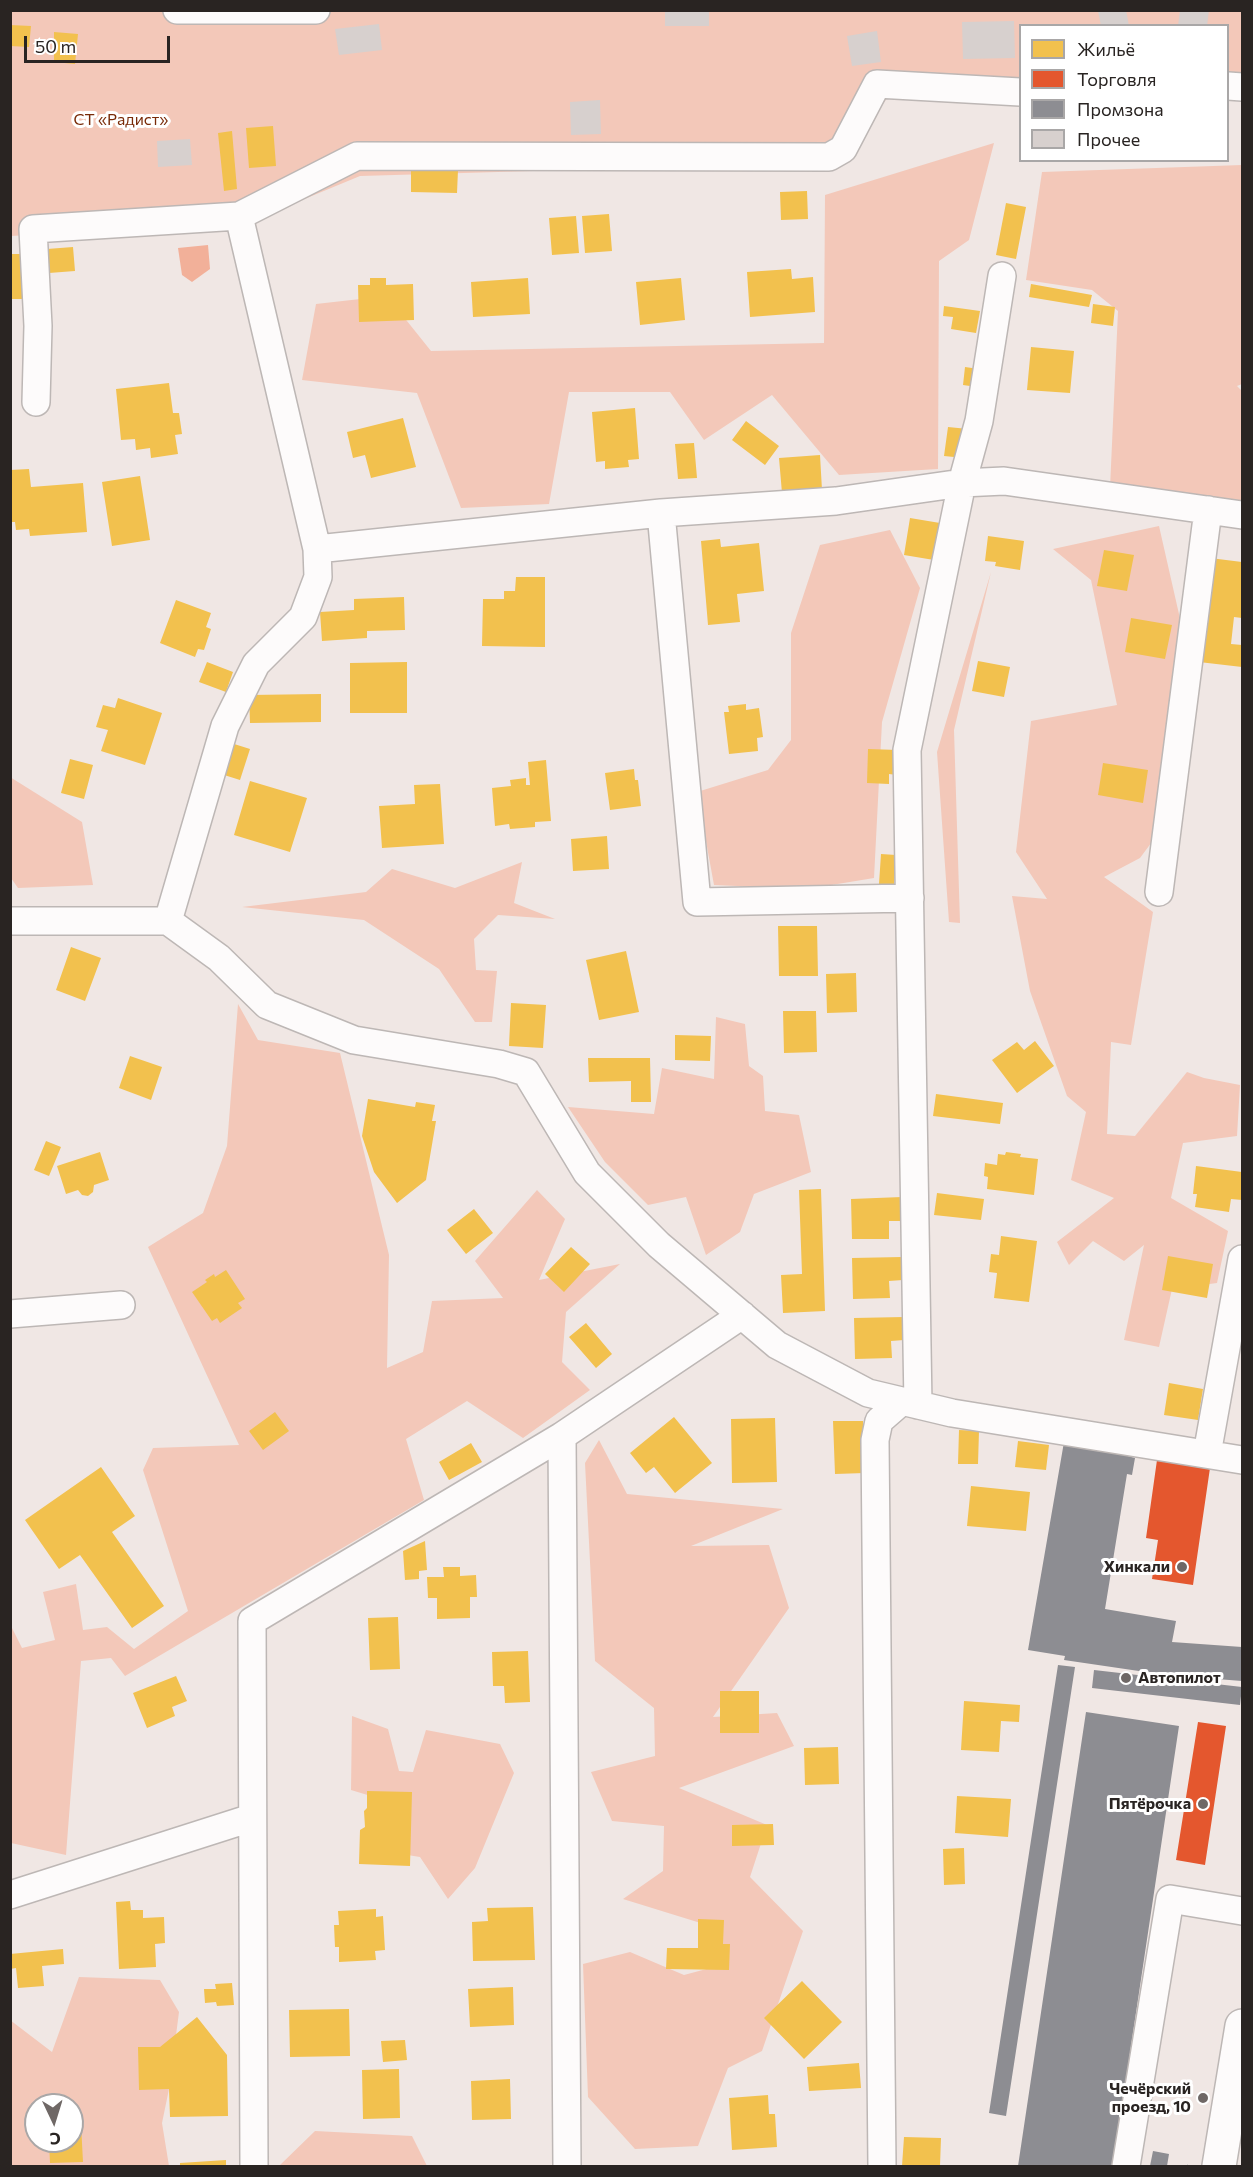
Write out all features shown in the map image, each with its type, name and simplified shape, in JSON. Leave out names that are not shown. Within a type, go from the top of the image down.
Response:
[{"type":"main road","points":[[1219,2166],[1242,2026]]},
{"type":"street","points":[[177,10],[316,10]]},
{"type":"street","points":[[36,402],[38,326],[22,230],[239,216],[357,156],[829,157],[843,149],[877,84],[1019,92]]},
{"type":"street","points":[[168,921],[225,726],[256,664],[303,617],[318,577],[317,549],[239,216]]},
{"type":"street","points":[[910,1403],[910,898],[907,750],[962,483],[979,421],[1002,276]]},
{"type":"street","points":[[317,549],[661,513],[836,501],[962,483],[1004,481],[1242,515]]},
{"type":"street","points":[[1159,892],[1208,510]]},
{"type":"street","points":[[661,513],[697,902],[910,898]]},
{"type":"street","points":[[10,921],[168,921],[219,958],[267,1005],[354,1040],[499,1064],[526,1072],[587,1173],[659,1245],[777,1345],[868,1393],[952,1413],[1242,1460]]},
{"type":"street","points":[[1207,1454],[1242,1259]]},
{"type":"street","points":[[10,1314],[121,1305]]},
{"type":"street","points":[[254,2166],[252,1621],[562,1436],[742,1315]]},
{"type":"street","points":[[882,2166],[875,1440],[879,1421],[910,1403]]},
{"type":"street","points":[[562,1436],[567,2166]]},
{"type":"street","points":[[10,1895],[251,1818]]},
{"type":"street","points":[[1126,2166],[1170,1899],[1242,1911]]},
{"type":"green space","name":"СТ «Радист»","points":[[11,11],[1242,11],[1242,100],[1229,98],[1229,24],[1019,24],[1019,96],[887,98],[843,162],[360,176],[249,222],[11,236]]},
{"type":"green space","points":[[994,143],[969,240],[939,261],[938,469],[839,475],[772,395],[704,440],[670,392],[569,392],[549,504],[461,508],[417,393],[302,380],[316,304],[387,296],[431,351],[824,343],[825,195]]},
{"type":"green space","points":[[1242,165],[1242,384],[1237,386],[1242,391],[1242,502],[1110,488],[1118,311],[1092,290],[1026,280],[1042,172]]},
{"type":"green space","points":[[1159,526],[1186,645],[1163,827],[1140,858],[1104,877],[1153,912],[1131,1045],[1111,1042],[1107,1134],[1135,1136],[1187,1072],[1240,1085],[1237,1136],[1183,1143],[1171,1198],[1228,1231],[1217,1283],[1172,1289],[1159,1347],[1124,1340],[1144,1245],[1124,1261],[1093,1241],[1069,1265],[1057,1242],[1114,1198],[1071,1180],[1086,1112],[1067,1096],[1030,991],[1012,896],[1047,899],[1016,852],[1031,721],[1117,705],[1091,580],[1053,549]]},
{"type":"green space","points":[[890,530],[920,588],[882,722],[874,878],[807,889],[714,885],[697,792],[768,770],[791,740],[791,633],[820,545]]},
{"type":"green space","points":[[991,572],[954,730],[960,923],[949,922],[937,752]]},
{"type":"green space","points":[[10,777],[82,822],[93,885],[18,888],[11,878]]},
{"type":"green space","points":[[522,862],[514,903],[555,919],[498,915],[474,939],[476,970],[497,971],[492,1022],[475,1022],[439,969],[364,920],[242,907],[366,892],[392,869],[455,888]]},
{"type":"green space","points":[[238,1004],[258,1040],[340,1053],[389,1255],[387,1368],[423,1352],[432,1301],[503,1298],[475,1261],[537,1190],[565,1219],[539,1280],[620,1264],[566,1312],[562,1362],[590,1390],[523,1438],[467,1401],[406,1439],[424,1500],[125,1676],[111,1658],[81,1661],[66,1855],[11,1843],[10,1624],[22,1648],[55,1640],[43,1592],[76,1584],[83,1630],[107,1627],[134,1649],[188,1611],[143,1470],[153,1448],[239,1445],[148,1247],[203,1213],[227,1146]]},
{"type":"green space","points":[[716,1017],[745,1024],[749,1066],[763,1076],[765,1111],[799,1115],[811,1172],[754,1194],[740,1232],[706,1255],[686,1197],[648,1205],[605,1162],[568,1107],[654,1114],[662,1068],[714,1079]]},
{"type":"green space","points":[[599,1440],[627,1494],[783,1509],[691,1546],[769,1545],[789,1608],[713,1717],[777,1713],[794,1746],[679,1788],[767,1825],[750,1877],[803,1931],[762,2051],[728,2068],[698,2146],[635,2149],[588,2097],[583,1964],[630,1952],[684,1975],[725,1964],[707,1925],[623,1899],[663,1871],[664,1826],[612,1821],[591,1772],[655,1756],[654,1708],[595,1661],[585,1463]]},
{"type":"green space","points":[[352,1716],[388,1729],[399,1771],[413,1772],[426,1730],[500,1744],[514,1773],[475,1868],[448,1899],[420,1857],[395,1853],[394,1803],[351,1790]]},
{"type":"green space","points":[[79,1977],[160,1980],[179,2012],[162,2123],[169,2166],[11,2166],[10,2020],[52,2052]]},
{"type":"green space","points":[[315,2131],[412,2136],[427,2166],[279,2166]]},
{"type":"shaded area","points":[[208,245],[210,269],[192,282],[182,275],[178,248]]},
{"type":"building: Жильё","points":[[10,25],[31,26],[29,47],[10,46]]},
{"type":"building: Жильё","points":[[54,32],[78,34],[75,64],[54,62]]},
{"type":"building: Жильё","points":[[273,126],[276,166],[249,168],[246,128]]},
{"type":"building: Жильё","points":[[232,131],[237,189],[224,191],[218,133]]},
{"type":"building: Жильё","points":[[411,169],[458,170],[457,193],[411,192]]},
{"type":"building: Жильё","points":[[807,191],[808,219],[781,220],[780,192]]},
{"type":"building: Жильё","points":[[1006,203],[1026,207],[1016,259],[996,255]]},
{"type":"building: Жильё","points":[[609,214],[612,251],[585,253],[582,216]]},
{"type":"building: Жильё","points":[[576,216],[579,253],[552,255],[549,218]]},
{"type":"building: Жильё","points":[[73,247],[75,271],[49,273],[47,249]]},
{"type":"building: Жильё","points":[[10,254],[20,254],[23,299],[10,299]]},
{"type":"building: Жильё","points":[[791,269],[792,279],[813,277],[815,312],[750,317],[747,272]]},
{"type":"building: Жильё","points":[[370,278],[386,278],[386,285],[413,284],[414,320],[359,322],[358,285],[370,285]]},
{"type":"building: Жильё","points":[[528,278],[530,314],[473,317],[471,282]]},
{"type":"building: Жильё","points":[[681,278],[685,320],[640,325],[636,282]]},
{"type":"building: Жильё","points":[[1031,284],[1092,295],[1089,307],[1029,297]]},
{"type":"building: Жильё","points":[[1093,304],[1115,307],[1113,326],[1091,323]]},
{"type":"building: Жильё","points":[[944,306],[980,311],[976,333],[951,329],[953,317],[943,316]]},
{"type":"building: Жильё","points":[[1031,347],[1074,351],[1070,393],[1027,390]]},
{"type":"building: Жильё","points":[[965,367],[979,369],[977,387],[963,385]]},
{"type":"building: Жильё","points":[[169,383],[173,413],[179,413],[182,434],[175,435],[178,454],[151,458],[150,448],[136,450],[135,439],[121,440],[116,389]]},
{"type":"building: Жильё","points":[[635,408],[639,459],[628,460],[629,467],[605,469],[605,461],[596,462],[592,412]]},
{"type":"building: Жильё","points":[[403,418],[416,467],[371,478],[365,455],[353,458],[347,432]]},
{"type":"building: Жильё","points":[[746,421],[779,446],[765,465],[732,440]]},
{"type":"building: Жильё","points":[[948,427],[968,429],[964,458],[944,456]]},
{"type":"building: Жильё","points":[[694,443],[697,478],[678,479],[675,444]]},
{"type":"building: Жильё","points":[[820,455],[822,490],[782,493],[779,458]]},
{"type":"building: Жильё","points":[[29,469],[31,487],[83,483],[87,532],[30,536],[29,529],[16,530],[15,522],[10,522],[10,470]]},
{"type":"building: Жильё","points":[[140,476],[150,540],[112,546],[102,482]]},
{"type":"building: Жильё","points":[[910,518],[940,523],[934,560],[904,555]]},
{"type":"building: Жильё","points":[[988,536],[1024,541],[1020,570],[995,566],[996,562],[985,561]]},
{"type":"building: Жильё","points":[[720,539],[721,547],[759,543],[764,591],[737,594],[740,622],[708,625],[701,541]]},
{"type":"building: Жильё","points":[[1104,550],[1134,555],[1127,591],[1097,586]]},
{"type":"building: Жильё","points":[[1210,558],[1242,562],[1242,618],[1234,617],[1231,644],[1242,645],[1242,667],[1199,662]]},
{"type":"building: Жильё","points":[[516,577],[545,577],[545,647],[482,646],[483,599],[504,599],[504,591],[515,591]]},
{"type":"building: Жильё","points":[[404,597],[405,630],[367,631],[367,638],[322,641],[320,612],[354,610],[354,599]]},
{"type":"building: Жильё","points":[[176,600],[211,613],[206,627],[211,629],[204,650],[198,649],[195,657],[160,643]]},
{"type":"building: Жильё","points":[[1131,618],[1172,625],[1165,659],[1125,652]]},
{"type":"building: Жильё","points":[[978,661],[1010,667],[1004,697],[972,691]]},
{"type":"building: Жильё","points":[[207,662],[233,672],[226,692],[199,682]]},
{"type":"building: Жильё","points":[[407,662],[407,713],[350,713],[350,663]]},
{"type":"building: Жильё","points":[[321,694],[321,722],[250,723],[249,695]]},
{"type":"building: Жильё","points":[[118,698],[162,713],[145,765],[101,751],[108,730],[96,727],[103,705],[115,708]]},
{"type":"building: Жильё","points":[[746,704],[746,710],[759,708],[763,737],[757,738],[758,751],[729,754],[724,712],[729,712],[728,706]]},
{"type":"building: Жильё","points":[[231,743],[250,749],[240,780],[221,774]]},
{"type":"building: Жильё","points":[[868,749],[898,750],[897,775],[889,774],[889,784],[867,783]]},
{"type":"building: Жильё","points":[[70,759],[93,765],[84,799],[61,793]]},
{"type":"building: Жильё","points":[[546,760],[551,821],[535,822],[535,827],[510,829],[509,824],[495,826],[492,788],[511,786],[510,780],[526,778],[526,785],[530,785],[528,762]]},
{"type":"building: Жильё","points":[[1103,763],[1148,770],[1143,803],[1098,795]]},
{"type":"building: Жильё","points":[[634,769],[635,780],[638,780],[641,806],[610,810],[605,773]]},
{"type":"building: Жильё","points":[[250,781],[307,798],[290,852],[234,835]]},
{"type":"building: Жильё","points":[[440,784],[444,844],[382,848],[379,806],[415,804],[414,785]]},
{"type":"building: Жильё","points":[[607,836],[609,869],[573,871],[571,839]]},
{"type":"building: Жильё","points":[[881,854],[896,855],[894,884],[879,884]]},
{"type":"building: Жильё","points":[[778,926],[817,926],[818,976],[779,976]]},
{"type":"building: Жильё","points":[[71,947],[101,958],[85,1001],[56,990]]},
{"type":"building: Жильё","points":[[626,951],[639,1012],[599,1020],[586,960]]},
{"type":"building: Жильё","points":[[856,973],[857,1012],[827,1013],[826,974]]},
{"type":"building: Жильё","points":[[511,1003],[546,1005],[543,1048],[509,1046]]},
{"type":"building: Жильё","points":[[783,1011],[816,1011],[817,1052],[784,1053]]},
{"type":"building: Жильё","points":[[675,1035],[711,1036],[710,1061],[675,1060]]},
{"type":"building: Жильё","points":[[1035,1041],[1054,1066],[1017,1093],[992,1060],[1017,1042],[1024,1050]]},
{"type":"building: Жильё","points":[[130,1056],[162,1067],[151,1100],[119,1088]]},
{"type":"building: Жильё","points":[[588,1058],[650,1058],[651,1102],[631,1102],[631,1081],[589,1082]]},
{"type":"building: Жильё","points":[[936,1094],[1003,1103],[1000,1124],[933,1116]]},
{"type":"building: Жильё","points":[[368,1099],[415,1107],[416,1102],[435,1105],[432,1121],[436,1121],[426,1180],[397,1203],[374,1172],[362,1136]]},
{"type":"building: Жильё","points":[[46,1141],[61,1147],[49,1176],[34,1170]]},
{"type":"building: Жильё","points":[[100,1152],[109,1180],[94,1185],[93,1192],[88,1196],[82,1195],[78,1190],[66,1194],[57,1166]]},
{"type":"building: Жильё","points":[[1006,1152],[1021,1154],[1020,1157],[1038,1159],[1034,1195],[987,1189],[988,1177],[984,1176],[985,1163],[997,1165],[998,1154],[1005,1155]]},
{"type":"building: Жильё","points":[[1196,1166],[1242,1172],[1242,1200],[1231,1199],[1229,1212],[1195,1207],[1197,1194],[1193,1194]]},
{"type":"building: Жильё","points":[[821,1189],[825,1311],[783,1313],[781,1275],[802,1274],[799,1190]]},
{"type":"building: Жильё","points":[[937,1193],[984,1199],[981,1220],[934,1215]]},
{"type":"building: Жильё","points":[[902,1197],[902,1221],[889,1221],[889,1239],[852,1239],[851,1199]]},
{"type":"building: Жильё","points":[[474,1209],[493,1233],[466,1254],[447,1230]]},
{"type":"building: Жильё","points":[[1001,1236],[1037,1241],[1029,1302],[994,1298],[997,1273],[989,1272],[991,1254],[999,1255]]},
{"type":"building: Жильё","points":[[571,1247],[590,1264],[564,1292],[545,1274]]},
{"type":"building: Жильё","points":[[1168,1256],[1213,1264],[1207,1298],[1162,1290]]},
{"type":"building: Жильё","points":[[902,1257],[903,1280],[889,1281],[890,1298],[853,1299],[852,1258]]},
{"type":"building: Жильё","points":[[226,1270],[245,1299],[238,1303],[242,1308],[220,1323],[217,1318],[212,1321],[192,1292],[214,1274],[215,1277]]},
{"type":"building: Жильё","points":[[904,1317],[904,1340],[891,1341],[892,1358],[855,1359],[854,1318]]},
{"type":"building: Жильё","points":[[586,1323],[612,1354],[596,1368],[569,1337]]},
{"type":"building: Жильё","points":[[1169,1383],[1203,1389],[1198,1420],[1164,1415]]},
{"type":"building: Жильё","points":[[275,1412],[289,1431],[263,1450],[249,1431]]},
{"type":"building: Жильё","points":[[674,1417],[712,1463],[675,1493],[654,1467],[646,1473],[630,1453]]},
{"type":"building: Жильё","points":[[775,1418],[777,1482],[732,1483],[731,1419]]},
{"type":"building: Жильё","points":[[833,1421],[863,1421],[865,1473],[835,1474]]},
{"type":"building: Жильё","points":[[959,1430],[979,1431],[978,1464],[958,1464]]},
{"type":"building: Жильё","points":[[1018,1441],[1049,1445],[1046,1470],[1015,1467]]},
{"type":"building: Жильё","points":[[471,1443],[482,1462],[449,1480],[439,1462]]},
{"type":"building: Жильё","points":[[101,1467],[135,1516],[112,1532],[164,1606],[132,1628],[80,1555],[59,1569],[25,1520]]},
{"type":"building: Жильё","points":[[971,1486],[1030,1492],[1026,1531],[967,1526]]},
{"type":"building: Жильё","points":[[425,1541],[427,1570],[419,1571],[419,1579],[405,1580],[403,1551]]},
{"type":"building: Жильё","points":[[443,1567],[460,1567],[460,1576],[476,1575],[477,1597],[470,1597],[470,1618],[437,1619],[437,1598],[428,1598],[427,1577],[444,1577]]},
{"type":"building: Жильё","points":[[398,1617],[400,1669],[370,1670],[368,1618]]},
{"type":"building: Жильё","points":[[528,1651],[530,1702],[505,1703],[504,1686],[493,1686],[492,1652]]},
{"type":"building: Жильё","points":[[176,1676],[187,1701],[172,1707],[175,1716],[147,1728],[133,1693]]},
{"type":"building: Жильё","points":[[720,1691],[759,1691],[759,1733],[720,1733]]},
{"type":"building: Жильё","points":[[964,1701],[1020,1705],[1019,1722],[1001,1721],[999,1752],[961,1750]]},
{"type":"building: Жильё","points":[[838,1747],[839,1784],[805,1785],[804,1748]]},
{"type":"building: Жильё","points":[[367,1791],[412,1792],[410,1866],[359,1864],[360,1830],[365,1827],[364,1811],[367,1808]]},
{"type":"building: Жильё","points":[[957,1796],[1011,1799],[1008,1837],[955,1833]]},
{"type":"building: Жильё","points":[[773,1824],[774,1845],[732,1846],[732,1825]]},
{"type":"building: Жильё","points":[[964,1848],[965,1884],[944,1885],[943,1849]]},
{"type":"building: Жильё","points":[[130,1901],[131,1910],[143,1910],[143,1918],[164,1917],[165,1943],[155,1944],[156,1967],[119,1969],[116,1902]]},
{"type":"building: Жильё","points":[[533,1907],[535,1960],[473,1961],[472,1922],[488,1921],[487,1908]]},
{"type":"building: Жильё","points":[[376,1909],[376,1917],[383,1916],[385,1950],[375,1951],[376,1960],[339,1962],[339,1947],[335,1947],[334,1925],[339,1925],[338,1911]]},
{"type":"building: Жильё","points":[[698,1919],[724,1920],[723,1944],[730,1944],[729,1970],[666,1969],[667,1948],[698,1948]]},
{"type":"building: Жильё","points":[[63,1949],[64,1964],[42,1966],[44,1986],[18,1988],[16,1968],[10,1969],[10,1954]]},
{"type":"building: Жильё","points":[[802,1981],[842,2022],[804,2059],[764,2018]]},
{"type":"building: Жильё","points":[[232,1983],[234,2005],[217,2006],[216,2002],[205,2003],[204,1989],[216,1989],[215,1984]]},
{"type":"building: Жильё","points":[[513,1987],[514,2025],[470,2027],[468,1989]]},
{"type":"building: Жильё","points":[[349,2009],[350,2056],[290,2057],[289,2010]]},
{"type":"building: Жильё","points":[[197,2017],[227,2055],[228,2116],[170,2117],[169,2089],[139,2090],[138,2047],[160,2047]]},
{"type":"building: Жильё","points":[[405,2040],[407,2060],[383,2062],[381,2041]]},
{"type":"building: Жильё","points":[[859,2063],[861,2088],[809,2091],[807,2067]]},
{"type":"building: Жильё","points":[[399,2069],[400,2118],[363,2119],[362,2070]]},
{"type":"building: Жильё","points":[[510,2079],[511,2119],[472,2120],[471,2081]]},
{"type":"building: Жильё","points":[[768,2095],[769,2114],[775,2114],[777,2147],[732,2150],[729,2098]]},
{"type":"building: Жильё","points":[[904,2137],[941,2138],[940,2166],[902,2166]]},
{"type":"building: Жильё","points":[[50,2153],[83,2153],[83,2162],[50,2163]]},
{"type":"building: Жильё","points":[[226,2160],[226,2166],[180,2166],[180,2163]]},
{"type":"building: Торговля","points":[[1157,1460],[1210,1468],[1193,1585],[1152,1579],[1158,1540],[1146,1538]]},
{"type":"building: Торговля","points":[[1198,1722],[1226,1726],[1205,1865],[1176,1860]]},
{"type":"building: Промзона","points":[[1064,1442],[1129,1454],[1128,1456],[1135,1458],[1132,1475],[1127,1474],[1105,1609],[1176,1621],[1172,1642],[1242,1647],[1242,1681],[1166,1675],[1064,1660],[1065,1656],[1028,1650]]},
{"type":"building: Промзона","points":[[1058,1665],[1075,1667],[1006,2116],[989,2113]]},
{"type":"building: Промзона","points":[[1094,1670],[1242,1687],[1240,1705],[1092,1688]]},
{"type":"building: Промзона","points":[[1086,1712],[1179,1726],[1113,2166],[1018,2166]]},
{"type":"building: Промзона","points":[[1153,2151],[1169,2154],[1167,2166],[1150,2166]]},
{"type":"building: Прочее","points":[[665,10],[709,10],[709,26],[665,26]]},
{"type":"building: Прочее","points":[[1126,10],[1129,24],[1101,24],[1098,11]]},
{"type":"building: Прочее","points":[[1180,10],[1209,10],[1207,24],[1178,24]]},
{"type":"building: Прочее","points":[[1014,21],[1015,58],[963,59],[962,22]]},
{"type":"building: Прочее","points":[[379,24],[382,50],[339,55],[335,29]]},
{"type":"building: Прочее","points":[[877,31],[881,62],[852,66],[847,36]]},
{"type":"building: Прочее","points":[[600,100],[601,134],[571,135],[570,102]]},
{"type":"building: Прочее","points":[[190,139],[192,165],[158,167],[157,141]]},
{"type":"place","name":"Хинкали","points":[[1182,1567]]},
{"type":"place","name":"Автопилот","points":[[1126,1678]]},
{"type":"place","name":"Пятёрочка","points":[[1203,1804]]},
{"type":"place","name":"Чечёрский проезд, 10","points":[[1203,2098]]}]
